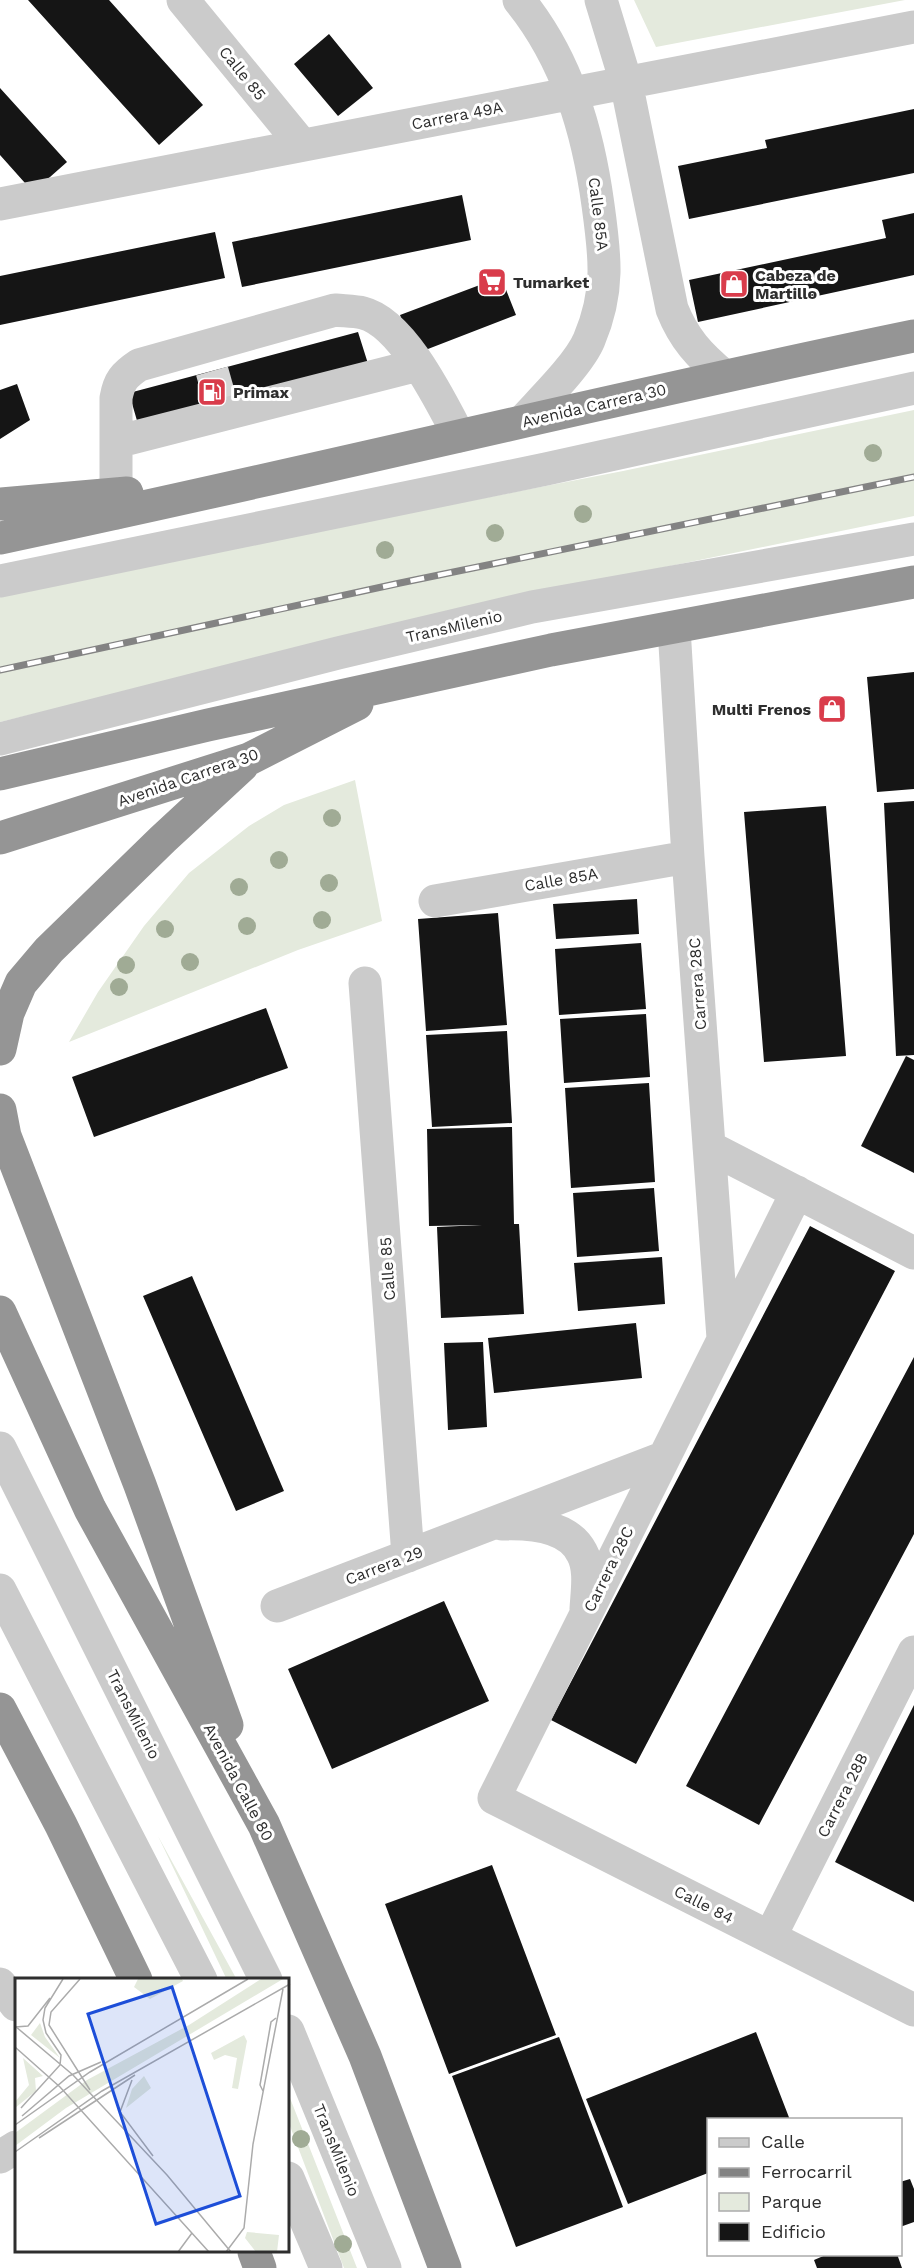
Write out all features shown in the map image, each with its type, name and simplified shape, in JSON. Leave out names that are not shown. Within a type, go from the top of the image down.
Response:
[{"type":"highway","name":"Avenida Carrera 30","points":[[0,538],[116,503],[275,478],[724,376],[914,336]]},
{"type":"highway","name":"Avenida Carrera 30","points":[[0,504],[116,503]]},
{"type":"highway","name":"Avenida Carrera 30","points":[[0,774],[551,650],[914,582]]},
{"type":"highway","name":"Avenida Carrera 30","points":[[0,838],[249,759],[401,682]]},
{"type":"highway","points":[[0,1049],[8,1013],[21,983],[49,950],[249,759]]},
{"type":"highway","points":[[0,1110],[5,1136],[140,1485],[264,1825]]},
{"type":"highway","name":"Avenida Calle 80","points":[[4,1322],[90,1509],[264,1825],[365,2056],[445,2268]]},
{"type":"highway","points":[[0,1709],[61,1825],[135,1978]]},
{"type":"highway","points":[[254,2253],[260,2268]]},
{"type":"street","name":"Calle 85","points":[[183,0],[302,145]]},
{"type":"street","name":"Calle 85A","points":[[519,0],[539,24],[558,59],[572,93],[592,161],[605,259],[604,283],[588,342],[577,359],[524,421]]},
{"type":"street","points":[[601,0],[626,82],[672,309],[692,347],[724,376]]},
{"type":"street","name":"Carrera 49A","points":[[0,204],[914,27]]},
{"type":"street","points":[[116,503],[116,399],[118,384],[125,375],[139,365],[209,358],[335,310],[365,313],[387,326],[433,385],[459,436]]},
{"type":"street","points":[[116,442],[224,412],[418,365]]},
{"type":"street","points":[[0,581],[534,471],[914,388]]},
{"type":"street","name":"TransMilenio","points":[[0,739],[338,653],[532,607],[914,539]]},
{"type":"street","name":"Carrera 28C","points":[[674,628],[723,1340]]},
{"type":"street","name":"Calle 85A","points":[[435,901],[688,857]]},
{"type":"street","name":"Calle 85","points":[[365,983],[408,1556]]},
{"type":"street","points":[[709,1147],[914,1253]]},
{"type":"street","name":"Carrera 28C","points":[[494,1798],[797,1192]]},
{"type":"street","name":"TransMilenio","points":[[0,1448],[266,1978]]},
{"type":"street","name":"Carrera 29","points":[[277,1606],[663,1458]]},
{"type":"street","name":"Carrera 29","points":[[492,1524],[536,1525],[555,1529],[571,1539],[583,1553],[588,1572],[585,1615]]},
{"type":"street","points":[[0,1590],[200,1978]]},
{"type":"street","name":"Carrera 28B","points":[[770,1937],[914,1652]]},
{"type":"street","name":"Calle 84","points":[[494,1798],[914,2010]]},
{"type":"street","points":[[0,1984],[15,2005]]},
{"type":"street","name":"TransMilenio","points":[[290,2036],[385,2268]]},
{"type":"street","points":[[0,2157],[15,2148]]},
{"type":"street","points":[[290,2183],[326,2268]]},
{"type":"green space","points":[[634,0],[905,0],[656,47]]},
{"type":"green space","points":[[914,410],[914,516],[534,594],[0,722],[0,592],[623,471]]},
{"type":"green space","points":[[355,780],[382,921],[298,950],[69,1042],[98,992],[144,926],[189,873],[249,826],[284,805]]},
{"type":"green space","points":[[158,1836],[236,1978],[226,1978]]},
{"type":"green space","points":[[290,2098],[357,2268],[344,2268],[290,2126]]},
{"type":"building","points":[[28,0],[109,0],[203,105],[159,145]]},
{"type":"building","points":[[329,34],[373,88],[338,116],[294,64]]},
{"type":"building","points":[[0,88],[67,162],[33,192],[0,155]]},
{"type":"building","points":[[914,109],[914,173],[689,219],[678,166],[767,148],[765,140]]},
{"type":"building","points":[[462,195],[471,240],[242,287],[232,242]]},
{"type":"building","points":[[914,213],[914,275],[698,322],[689,280],[886,238],[882,220]]},
{"type":"building","points":[[215,232],[225,278],[0,325],[0,276]]},
{"type":"building","points":[[501,277],[516,315],[415,354],[400,315]]},
{"type":"building","name":"Primax","points":[[358,332],[370,370],[140,431],[129,393]]},
{"type":"building","points":[[17,384],[30,420],[0,439],[0,390]]},
{"type":"building","points":[[914,672],[914,789],[877,792],[867,677]]},
{"type":"building","points":[[914,801],[914,1055],[896,1056],[884,803]]},
{"type":"building","points":[[826,806],[846,1056],[764,1062],[744,812]]},
{"type":"building","points":[[637,899],[639,934],[556,939],[553,904]]},
{"type":"building","points":[[498,913],[507,1025],[426,1031],[418,919]]},
{"type":"building","points":[[641,943],[646,1009],[559,1015],[555,949]]},
{"type":"building","points":[[266,1008],[288,1068],[94,1137],[72,1077]]},
{"type":"building","points":[[646,1014],[650,1077],[564,1083],[560,1019]]},
{"type":"building","points":[[507,1031],[512,1123],[432,1127],[426,1035]]},
{"type":"building","points":[[906,1056],[914,1060],[914,1173],[861,1146]]},
{"type":"building","points":[[649,1083],[655,1182],[571,1188],[565,1088]]},
{"type":"building","points":[[512,1127],[514,1224],[519,1224],[524,1314],[441,1318],[437,1227],[482,1225],[429,1226],[427,1129]]},
{"type":"building","points":[[654,1188],[659,1251],[577,1257],[573,1193]]},
{"type":"building","points":[[810,1226],[895,1271],[636,1764],[551,1720]]},
{"type":"building","points":[[662,1257],[665,1304],[578,1311],[574,1263]]},
{"type":"building","points":[[192,1276],[284,1491],[236,1511],[143,1296]]},
{"type":"building","points":[[636,1323],[642,1378],[494,1393],[488,1338]]},
{"type":"building","points":[[483,1342],[487,1427],[448,1430],[444,1343]]},
{"type":"building","points":[[914,1357],[914,1534],[759,1825],[686,1786]]},
{"type":"building","points":[[444,1601],[489,1701],[332,1769],[288,1669]]},
{"type":"building","points":[[914,1705],[914,1902],[835,1862]]},
{"type":"building","points":[[492,1865],[556,2035],[449,2074],[385,1904]]},
{"type":"building","points":[[756,2032],[789,2118],[707,2118],[707,2173],[628,2204],[586,2099]]},
{"type":"building","points":[[559,2037],[623,2207],[516,2247],[452,2076]]},
{"type":"building","points":[[910,2179],[914,2189],[914,2222],[902,2226],[902,2181]]},
{"type":"building","points":[[823,2256],[898,2256],[902,2268],[817,2268],[814,2260]]},
{"type":"tunnel","points":[[212,371],[223,410]]},
{"type":"railway","points":[[0,670],[400,583],[914,477]]},
{"type":"place","name":"Tumarket","points":[[492,282]]},
{"type":"place","name":"Cabeza de Martillo","points":[[734,284]]},
{"type":"place","name":"Primax","points":[[212,392]]},
{"type":"place","name":"Multi Frenos","points":[[832,709]]}]
